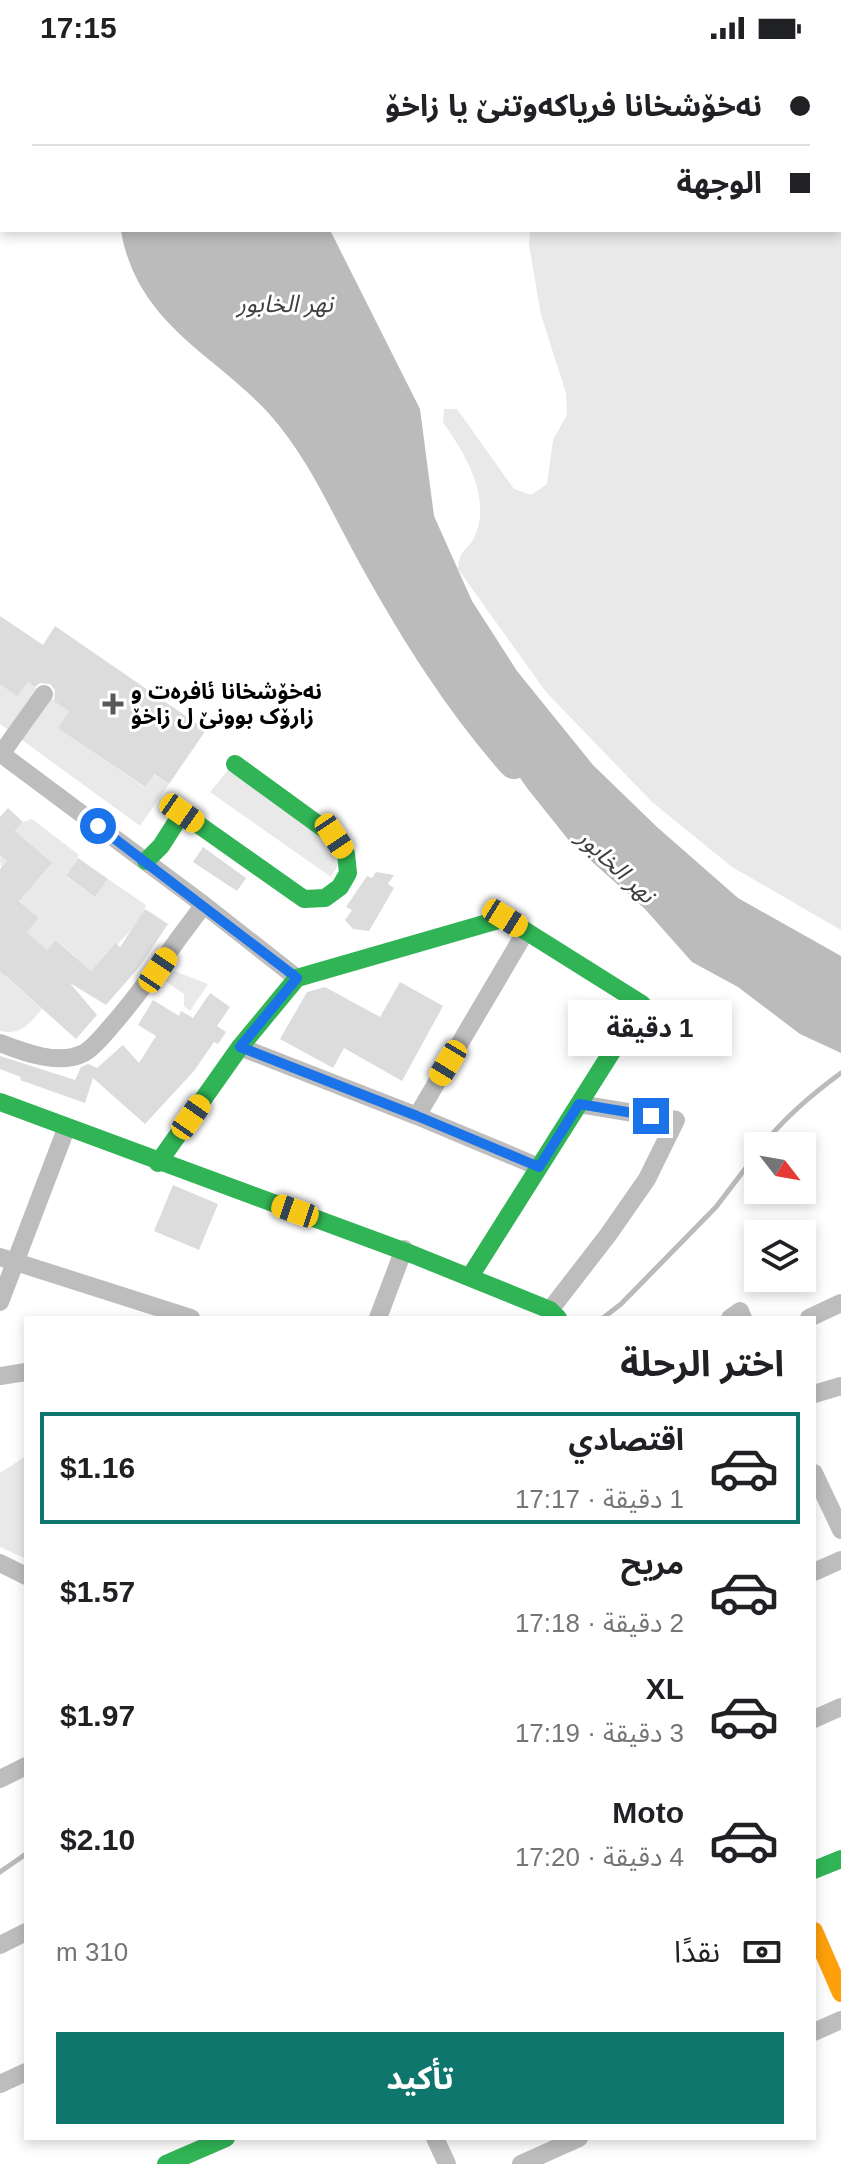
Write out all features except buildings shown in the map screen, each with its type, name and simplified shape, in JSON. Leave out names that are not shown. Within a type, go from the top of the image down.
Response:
[{"type":"street","points":[[44,694],[1,753],[297,978]]},
{"type":"street","points":[[146,861],[161,846],[182,813],[304,899],[325,898],[340,887],[348,873],[346,854],[334,836],[235,764]]},
{"type":"street","points":[[0,1043],[44,1056],[61,1058],[83,1053],[105,1034],[145,987],[204,905]]},
{"type":"street","points":[[158,1163],[240,1047],[297,978],[505,918],[642,1004],[471,1275]]},
{"type":"street","points":[[417,1116],[526,931]]},
{"type":"street","points":[[240,1047],[539,1167]]},
{"type":"street","points":[[0,1102],[158,1163],[404,1249],[471,1275],[554,1314],[647,1179],[676,1120],[579,1104]]},
{"type":"street","points":[[0,1302],[8,1260],[66,1129]]},
{"type":"street","points":[[379,1316],[404,1249]]},
{"type":"street","points":[[8,1260],[185,1316]]},
{"type":"street","points":[[813,1316],[841,1303]]},
{"type":"street","points":[[0,1376],[24,1372]]},
{"type":"street","points":[[816,1393],[841,1386]]},
{"type":"street","points":[[816,1477],[841,1530]]},
{"type":"street","points":[[816,1571],[841,1560]]},
{"type":"street","points":[[0,1563],[24,1575]]},
{"type":"street","points":[[816,1718],[841,1707]]},
{"type":"street","points":[[0,1779],[24,1767]]},
{"type":"street","points":[[816,1869],[841,1859]]},
{"type":"street","points":[[0,1945],[24,1933]]},
{"type":"street","points":[[816,1936],[841,1993]]},
{"type":"street","points":[[816,2031],[841,2020]]},
{"type":"street","points":[[0,2084],[24,2073]]},
{"type":"street","points":[[166,2164],[221,2140]]},
{"type":"street","points":[[436,2140],[447,2164]]},
{"type":"street","points":[[521,2164],[575,2140]]},
{"type":"shaded area","points":[[530,232],[841,232],[841,930],[732,867],[652,802],[546,692],[458,569],[461,555],[474,538],[480,508],[474,477],[443,422],[444,409],[457,409],[514,489],[531,495],[547,484],[553,440],[567,415],[566,393],[541,315],[529,245]]},
{"type":"shaded area","points":[[28,682],[69,711],[59,728],[144,787],[153,774],[169,784],[140,826],[0,724],[0,684]]},
{"type":"shaded area","points":[[228,770],[329,840],[339,864],[331,877],[210,792]]},
{"type":"shaded area","points":[[32,819],[79,855],[66,877],[95,897],[108,879],[146,905],[129,932],[91,971],[57,940],[47,950],[27,932],[39,918],[17,898],[3,875],[0,855],[34,884],[51,864],[15,831],[23,822]]},
{"type":"shaded area","points":[[0,966],[6,977],[42,1009],[24,1027],[14,1032],[0,1031]]},
{"type":"shaded area","points":[[174,971],[208,984],[190,1011],[184,1006],[184,994],[165,981]]},
{"type":"shaded area","points":[[24,1457],[24,1558],[0,1547],[0,1473]]},
{"type":"water","name":"نهر الخابور","points":[[148,232],[331,232],[420,409],[434,516],[472,601],[517,671],[593,765],[657,827],[738,898],[841,956],[841,1053],[800,1034],[738,987],[692,962],[645,909],[571,843],[527,788],[457,686],[406,591],[337,480],[279,400],[169,298]]},
{"type":"waterway","name":"نهر الخابور","points":[[138,232],[145,259],[158,285],[175,307],[260,382],[309,439],[422,638],[456,690],[514,763]]},
{"type":"waterway","points":[[774,1132],[841,1073]]},
{"type":"waterway","points":[[606,1316],[716,1207],[744,1170]]},
{"type":"waterway","points":[[0,1872],[24,1855]]},
{"type":"traffic: fast","points":[[146,861],[161,846],[182,813],[304,899],[325,898],[340,887],[348,873],[346,854],[334,836],[235,764]]},
{"type":"traffic: fast","points":[[158,1163],[240,1047],[297,978],[505,918],[642,1004],[471,1275]]},
{"type":"traffic: fast","points":[[0,1102],[414,1255],[550,1310],[556,1316]]},
{"type":"traffic: fast","points":[[816,1869],[841,1859]]},
{"type":"traffic: fast","points":[[166,2164],[221,2140]]},
{"type":"traffic: slow","points":[[816,1936],[841,1993]]},
{"type":"place","name":"نەخۆشخانا ئافرەت و زارۆک بوونێ ل زاخۆ","points":[[113,704]]},
{"type":"route","points":[[98,826],[297,978],[240,1047],[539,1167],[579,1104],[651,1116]]}]
